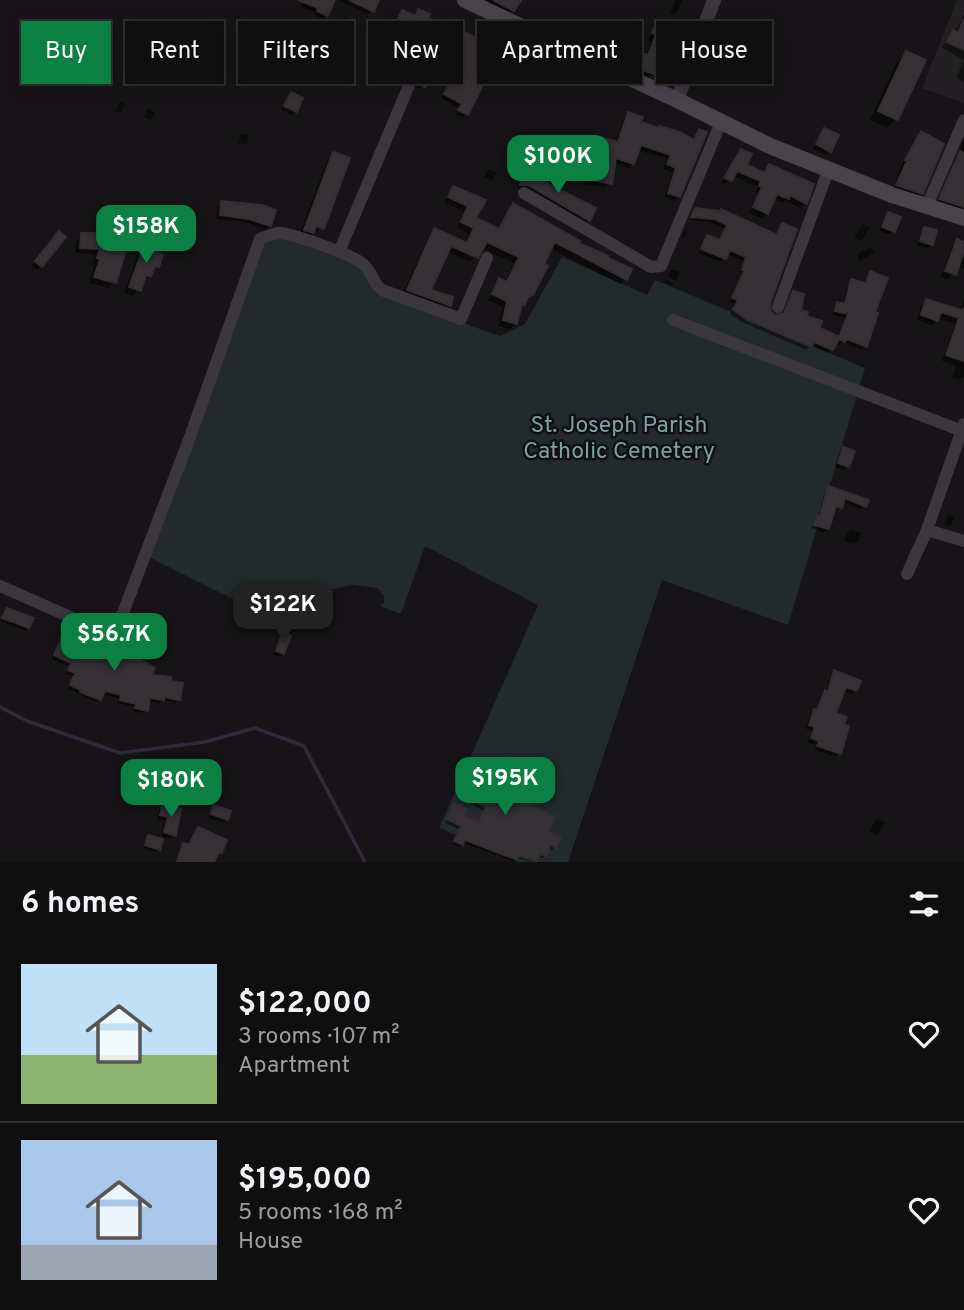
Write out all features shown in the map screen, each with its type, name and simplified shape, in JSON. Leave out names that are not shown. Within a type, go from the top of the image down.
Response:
[{"type":"main road","points":[[465,0],[770,146],[892,195],[964,218]]},
{"type":"street","points":[[677,100],[714,0]]},
{"type":"street","points":[[339,252],[410,84]]},
{"type":"street","points":[[927,206],[964,120]]},
{"type":"street","points":[[524,193],[651,267],[658,267],[721,122]]},
{"type":"street","points":[[778,307],[828,171]]},
{"type":"street","points":[[0,586],[100,630],[118,626],[190,437],[260,239],[281,233],[339,252],[366,266],[373,281],[383,290],[461,319],[487,258]]},
{"type":"street","points":[[673,320],[962,433],[927,530],[907,575]]},
{"type":"street","points":[[927,530],[964,541]]},
{"type":"shaded area","points":[[957,0],[964,0],[964,103],[922,88]]},
{"type":"green space","name":"St. Joseph Parish Catholic Cemetery","points":[[280,237],[363,266],[381,294],[500,336],[525,324],[562,257],[647,295],[655,280],[865,368],[788,625],[662,580],[568,862],[519,862],[439,828],[538,605],[425,546],[401,614],[380,606],[384,603],[384,596],[378,588],[352,585],[320,592],[287,626],[149,557],[260,249],[269,239]]},
{"type":"building","points":[[298,0],[335,0],[328,16],[317,11],[318,8]]},
{"type":"building","points":[[349,0],[379,0],[374,12]]},
{"type":"building","points":[[493,0],[521,0],[514,11]]},
{"type":"building","points":[[418,9],[430,14],[428,18],[436,21],[397,21],[402,10],[416,16]]},
{"type":"building","points":[[964,19],[964,50],[947,42],[953,30],[958,33]]},
{"type":"building","points":[[463,31],[477,38],[477,84],[484,84],[468,115],[458,110],[462,104],[444,94],[452,84],[463,84]]},
{"type":"building","points":[[656,35],[654,74],[642,70],[642,53],[648,55]]},
{"type":"building","points":[[906,51],[926,60],[898,120],[878,111]]},
{"type":"building","points":[[291,92],[303,98],[297,112],[284,106]]},
{"type":"building","points":[[628,112],[643,117],[641,122],[680,132],[694,140],[699,129],[707,132],[680,197],[668,193],[676,168],[667,164],[671,155],[641,145],[634,164],[616,158],[612,184],[588,179],[590,168],[594,169],[606,139],[618,142]]},
{"type":"building","points":[[824,128],[839,135],[831,152],[816,144]]},
{"type":"building","points":[[921,131],[944,144],[923,194],[896,185],[907,161],[905,160]]},
{"type":"building","points":[[741,149],[752,154],[747,165],[765,173],[769,164],[814,184],[807,204],[790,195],[789,199],[777,194],[768,214],[753,207],[762,187],[759,186],[761,181],[737,171],[732,181],[724,178]]},
{"type":"building","points":[[960,151],[964,153],[964,207],[939,199]]},
{"type":"building","points":[[333,152],[350,158],[324,229],[316,226],[314,233],[304,230]]},
{"type":"building","points":[[527,168],[538,173],[536,178],[596,208],[590,221],[528,185],[520,185]]},
{"type":"building","points":[[453,186],[486,200],[476,218],[499,229],[513,203],[580,241],[579,243],[632,269],[627,280],[555,242],[544,264],[548,266],[533,295],[528,297],[525,305],[522,304],[517,324],[503,320],[507,301],[492,294],[499,278],[507,282],[519,257],[487,242],[478,258],[451,246],[431,290],[453,297],[451,306],[407,290],[434,228],[467,243],[474,228],[461,222],[468,206],[448,197]]},
{"type":"building","points":[[221,201],[262,205],[276,210],[271,226],[249,219],[220,215]]},
{"type":"building","points":[[695,208],[721,209],[777,235],[782,223],[797,229],[770,304],[771,312],[776,315],[784,313],[793,291],[804,294],[801,310],[808,312],[807,316],[822,321],[820,328],[839,337],[848,314],[835,311],[837,302],[845,304],[851,279],[866,283],[870,271],[888,278],[875,312],[878,313],[867,347],[847,339],[845,342],[839,339],[833,350],[814,342],[812,347],[748,320],[733,310],[738,300],[732,298],[744,271],[742,270],[746,257],[730,250],[726,259],[701,249],[707,235],[720,240],[727,225],[715,219],[691,217]]},
{"type":"building","points":[[888,212],[901,217],[895,232],[882,227]]},
{"type":"building","points":[[924,227],[937,230],[933,245],[920,241]]},
{"type":"building","points":[[59,231],[66,237],[42,267],[35,261]]},
{"type":"building","points":[[81,233],[110,233],[120,236],[115,250],[125,253],[116,283],[94,277],[100,249],[80,248]]},
{"type":"building","points":[[957,239],[964,242],[964,252],[956,275],[945,271]]},
{"type":"building","points":[[146,241],[160,246],[158,253],[163,255],[159,267],[155,266],[151,276],[146,275],[141,291],[129,287]]},
{"type":"building","points":[[926,299],[961,310],[964,308],[964,361],[946,355],[959,318],[941,312],[938,321],[921,315]]},
{"type":"building","points":[[843,447],[855,451],[849,467],[838,463]]},
{"type":"building","points":[[828,486],[869,500],[866,507],[845,498],[842,508],[836,506],[829,529],[814,525],[817,515],[820,516]]},
{"type":"building","points":[[7,608],[34,618],[29,628],[2,618]]},
{"type":"building","points":[[65,630],[103,645],[104,642],[141,660],[155,668],[152,675],[171,677],[171,681],[183,683],[180,700],[150,698],[148,711],[135,708],[136,704],[120,700],[121,695],[105,691],[101,700],[80,692],[81,690],[70,685],[75,673],[68,670],[71,663],[54,655]]},
{"type":"building","points":[[282,633],[291,636],[284,654],[276,651]]},
{"type":"building","points":[[834,670],[861,681],[857,691],[846,687],[836,713],[847,717],[844,725],[849,726],[841,754],[817,746],[819,741],[811,738],[815,727],[809,725],[814,709],[817,710],[825,690],[828,692]]},
{"type":"building","points":[[509,756],[517,759],[510,775],[515,776],[512,784],[535,794],[531,804],[555,817],[549,832],[561,838],[557,848],[550,845],[547,856],[540,854],[537,862],[519,855],[517,859],[507,856],[465,840],[463,845],[454,841],[461,826],[447,819],[454,803],[467,809],[464,816],[479,822],[486,807],[472,800],[477,792],[466,788],[474,768],[490,776],[496,763],[505,767]]},
{"type":"building","points":[[163,805],[181,809],[176,836],[164,832],[168,817],[160,815]]},
{"type":"building","points":[[213,805],[231,811],[228,820],[211,814]]},
{"type":"building","points":[[198,827],[227,840],[222,853],[219,852],[214,862],[177,862],[183,843],[189,845]]},
{"type":"building","points":[[148,835],[163,839],[160,850],[145,845]]},
{"type":"waterway","points":[[0,707],[27,721],[120,753],[205,742],[255,728],[304,746],[365,862]]}]
